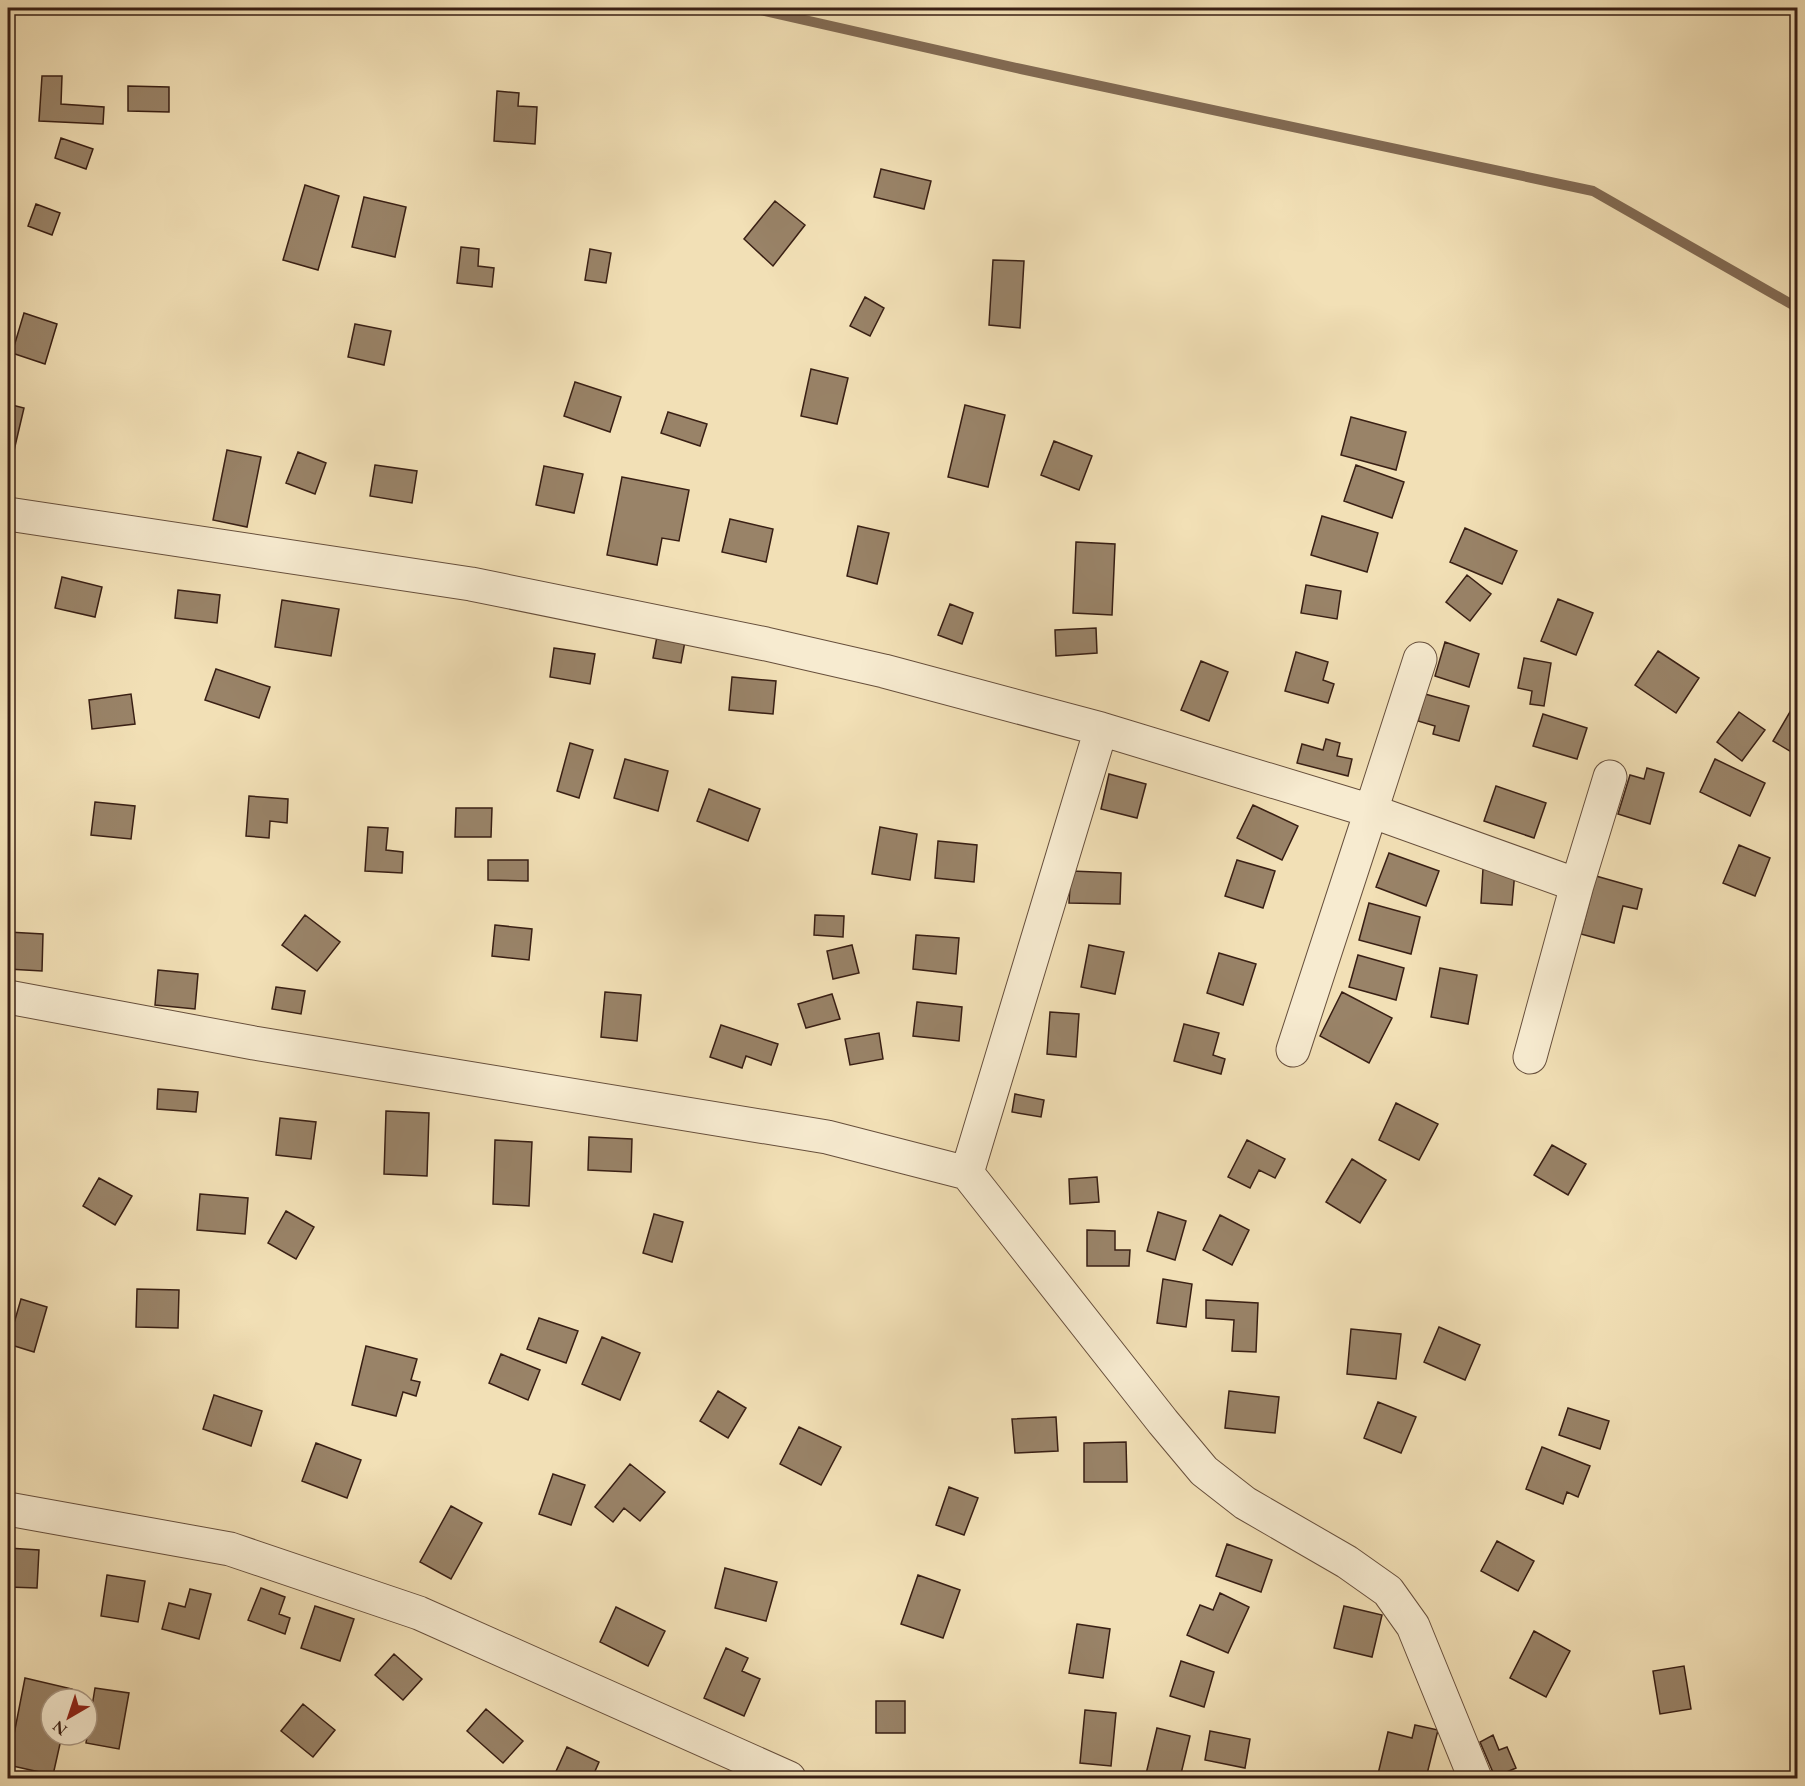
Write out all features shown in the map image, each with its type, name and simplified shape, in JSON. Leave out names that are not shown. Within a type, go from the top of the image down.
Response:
[{"type":"street","points":[[8,514],[471,584],[884,671],[1101,729],[1371,811],[1576,885]]},
{"type":"street","points":[[1293,1050],[1420,659]]},
{"type":"street","points":[[967,1173],[1101,729]]},
{"type":"street","points":[[1530,1057],[1576,885],[1610,777]]},
{"type":"street","points":[[8,997],[254,1043],[827,1137],[967,1173],[1204,1471],[1245,1503],[1347,1562],[1388,1591],[1413,1626],[1475,1779]]},
{"type":"street","points":[[8,1509],[230,1549],[419,1613],[789,1779]]},
{"type":"building","points":[[42,76],[62,76],[61,104],[104,107],[103,124],[39,121]]},
{"type":"building","points":[[128,86],[169,87],[169,112],[128,111]]},
{"type":"building","points":[[497,91],[519,93],[518,106],[537,107],[535,144],[494,141]]},
{"type":"building","points":[[61,138],[93,149],[86,169],[55,158]]},
{"type":"building","points":[[881,169],[931,181],[924,209],[874,197]]},
{"type":"building","points":[[305,185],[339,196],[318,270],[283,260]]},
{"type":"building","points":[[364,197],[406,207],[395,257],[352,247]]},
{"type":"building","points":[[775,201],[805,225],[773,266],[744,239]]},
{"type":"building","points":[[36,204],[60,213],[52,235],[28,226]]},
{"type":"building","points":[[461,247],[479,249],[478,266],[494,268],[492,287],[457,283]]},
{"type":"building","points":[[590,249],[611,253],[606,283],[585,280]]},
{"type":"building","points":[[993,260],[1024,261],[1020,328],[989,325]]},
{"type":"building","points":[[865,297],[884,308],[870,336],[850,326]]},
{"type":"building","points":[[24,313],[57,324],[45,364],[12,353]]},
{"type":"building","points":[[355,324],[391,331],[384,365],[348,357]]},
{"type":"building","points":[[811,369],[848,378],[837,424],[801,416]]},
{"type":"building","points":[[575,382],[621,397],[610,432],[564,416]]},
{"type":"building","points":[[8,404],[24,408],[8,476]]},
{"type":"building","points":[[965,405],[1005,415],[988,487],[948,477]]},
{"type":"building","points":[[668,412],[707,424],[700,446],[661,433]]},
{"type":"building","points":[[1351,417],[1406,432],[1396,470],[1341,455]]},
{"type":"building","points":[[1054,441],[1092,456],[1079,490],[1041,475]]},
{"type":"building","points":[[227,450],[261,457],[247,527],[213,520]]},
{"type":"building","points":[[298,452],[326,463],[315,494],[286,483]]},
{"type":"building","points":[[375,465],[417,471],[412,503],[370,496]]},
{"type":"building","points":[[1356,465],[1404,482],[1392,518],[1344,501]]},
{"type":"building","points":[[544,466],[583,474],[574,513],[536,505]]},
{"type":"building","points":[[622,477],[689,490],[679,541],[662,538],[657,565],[607,555]]},
{"type":"building","points":[[1322,516],[1378,533],[1367,572],[1311,555]]},
{"type":"building","points":[[730,519],[773,529],[766,562],[722,552]]},
{"type":"building","points":[[858,526],[889,533],[877,584],[847,576]]},
{"type":"building","points":[[1465,528],[1517,551],[1502,584],[1450,562]]},
{"type":"building","points":[[1076,542],[1115,544],[1112,615],[1073,613]]},
{"type":"building","points":[[1467,575],[1491,594],[1470,621],[1446,602]]},
{"type":"building","points":[[62,577],[102,587],[95,617],[55,608]]},
{"type":"building","points":[[1306,585],[1341,591],[1337,619],[1301,613]]},
{"type":"building","points":[[178,590],[220,595],[217,623],[175,618]]},
{"type":"building","points":[[1558,599],[1593,613],[1576,655],[1541,641]]},
{"type":"building","points":[[282,600],[339,609],[331,656],[275,647]]},
{"type":"building","points":[[950,604],[973,613],[962,644],[938,635]]},
{"type":"building","points":[[1096,628],[1097,653],[1056,656],[1055,630]]},
{"type":"building","points":[[658,631],[686,636],[681,663],[653,658]]},
{"type":"building","points":[[1445,642],[1479,654],[1469,687],[1435,676]]},
{"type":"building","points":[[554,648],[595,654],[590,684],[550,677]]},
{"type":"building","points":[[1658,651],[1699,678],[1676,713],[1635,685]]},
{"type":"building","points":[[1296,652],[1328,662],[1323,680],[1334,684],[1328,703],[1285,691]]},
{"type":"building","points":[[1524,658],[1551,663],[1544,706],[1530,704],[1532,691],[1518,688]]},
{"type":"building","points":[[1201,661],[1228,672],[1209,721],[1181,710]]},
{"type":"building","points":[[216,669],[270,687],[259,718],[205,700]]},
{"type":"building","points":[[732,677],[776,681],[773,714],[729,710]]},
{"type":"building","points":[[8,694],[14,695],[11,720],[8,719]]},
{"type":"building","points":[[131,694],[135,724],[92,729],[89,700]]},
{"type":"building","points":[[1425,694],[1469,706],[1459,741],[1433,734],[1435,726],[1418,721]]},
{"type":"building","points":[[1798,698],[1798,756],[1773,741]]},
{"type":"building","points":[[1739,712],[1765,730],[1742,761],[1717,742]]},
{"type":"building","points":[[1543,714],[1587,728],[1577,759],[1533,746]]},
{"type":"building","points":[[1326,739],[1340,743],[1337,756],[1352,759],[1348,776],[1297,763],[1302,744],[1323,750]]},
{"type":"building","points":[[570,743],[593,750],[579,798],[557,791]]},
{"type":"building","points":[[625,759],[668,771],[658,811],[614,798]]},
{"type":"building","points":[[1715,759],[1765,783],[1750,816],[1700,792]]},
{"type":"building","points":[[1647,768],[1664,773],[1650,824],[1618,814],[1630,775],[1644,779]]},
{"type":"building","points":[[1109,774],[1146,784],[1137,818],[1101,809]]},
{"type":"building","points":[[1496,786],[1546,803],[1534,838],[1484,821]]},
{"type":"building","points":[[709,789],[760,809],[748,841],[697,821]]},
{"type":"building","points":[[249,796],[288,799],[287,823],[270,821],[269,838],[246,836]]},
{"type":"building","points":[[95,802],[135,806],[131,839],[91,835]]},
{"type":"building","points":[[1253,805],[1298,826],[1282,860],[1237,838]]},
{"type":"building","points":[[456,808],[492,808],[491,837],[455,837]]},
{"type":"building","points":[[368,827],[388,828],[386,850],[403,852],[402,873],[365,871]]},
{"type":"building","points":[[880,827],[917,834],[910,880],[872,874]]},
{"type":"building","points":[[938,841],[977,845],[974,882],[935,878]]},
{"type":"building","points":[[1739,845],[1770,858],[1755,896],[1723,883]]},
{"type":"building","points":[[1389,853],[1439,871],[1426,906],[1376,887]]},
{"type":"building","points":[[488,860],[528,860],[528,881],[488,880]]},
{"type":"building","points":[[1237,860],[1275,871],[1263,908],[1225,896]]},
{"type":"building","points":[[1483,868],[1515,871],[1512,905],[1481,903]]},
{"type":"building","points":[[1071,871],[1121,873],[1120,904],[1069,903]]},
{"type":"building","points":[[1596,876],[1642,889],[1637,909],[1623,906],[1614,943],[1581,934]]},
{"type":"building","points":[[1369,903],[1420,917],[1411,954],[1359,940]]},
{"type":"building","points":[[305,915],[340,942],[317,971],[282,945]]},
{"type":"building","points":[[815,915],[844,916],[843,937],[814,935]]},
{"type":"building","points":[[495,925],[532,929],[529,960],[492,956]]},
{"type":"building","points":[[8,932],[43,934],[42,971],[8,969]]},
{"type":"building","points":[[916,935],[959,938],[956,974],[913,969]]},
{"type":"building","points":[[852,945],[859,973],[833,979],[827,951]]},
{"type":"building","points":[[1089,945],[1124,952],[1115,994],[1081,987]]},
{"type":"building","points":[[1219,953],[1256,964],[1243,1005],[1207,993]]},
{"type":"building","points":[[1358,955],[1404,968],[1396,1000],[1349,987]]},
{"type":"building","points":[[1440,968],[1477,975],[1468,1024],[1431,1017]]},
{"type":"building","points":[[158,970],[198,974],[195,1009],[155,1005]]},
{"type":"building","points":[[276,987],[305,991],[301,1014],[272,1009]]},
{"type":"building","points":[[605,992],[641,995],[637,1041],[601,1037]]},
{"type":"building","points":[[1342,992],[1392,1018],[1369,1063],[1320,1036]]},
{"type":"building","points":[[832,994],[840,1019],[806,1028],[798,1004]]},
{"type":"building","points":[[917,1002],[962,1007],[959,1041],[913,1036]]},
{"type":"building","points":[[1050,1012],[1079,1014],[1076,1057],[1047,1054]]},
{"type":"building","points":[[1184,1024],[1219,1033],[1213,1055],[1225,1059],[1221,1074],[1174,1061]]},
{"type":"building","points":[[721,1025],[778,1044],[771,1065],[746,1056],[742,1068],[710,1057]]},
{"type":"building","points":[[879,1033],[883,1059],[850,1065],[845,1039]]},
{"type":"building","points":[[158,1089],[198,1092],[196,1112],[157,1109]]},
{"type":"building","points":[[1015,1094],[1044,1100],[1041,1117],[1012,1112]]},
{"type":"building","points":[[1396,1103],[1438,1124],[1419,1160],[1379,1140]]},
{"type":"building","points":[[386,1111],[429,1113],[427,1176],[384,1174]]},
{"type":"building","points":[[280,1118],[316,1122],[311,1159],[276,1155]]},
{"type":"building","points":[[589,1137],[632,1139],[631,1172],[588,1170]]},
{"type":"building","points":[[495,1140],[532,1142],[529,1206],[493,1204]]},
{"type":"building","points":[[1247,1140],[1285,1159],[1275,1178],[1259,1170],[1250,1188],[1228,1177]]},
{"type":"building","points":[[1552,1145],[1586,1164],[1568,1195],[1534,1175]]},
{"type":"building","points":[[1352,1159],[1386,1180],[1360,1223],[1326,1202]]},
{"type":"building","points":[[1097,1177],[1099,1202],[1070,1204],[1069,1179]]},
{"type":"building","points":[[99,1178],[132,1196],[115,1225],[83,1206]]},
{"type":"building","points":[[200,1194],[248,1198],[245,1234],[197,1230]]},
{"type":"building","points":[[286,1211],[314,1227],[296,1259],[268,1243]]},
{"type":"building","points":[[1158,1212],[1186,1221],[1175,1260],[1147,1251]]},
{"type":"building","points":[[654,1214],[683,1222],[672,1262],[643,1253]]},
{"type":"building","points":[[1220,1215],[1249,1230],[1232,1265],[1203,1250]]},
{"type":"building","points":[[1087,1230],[1115,1231],[1115,1250],[1130,1250],[1129,1266],[1087,1266]]},
{"type":"building","points":[[1163,1279],[1192,1284],[1186,1327],[1157,1323]]},
{"type":"building","points":[[137,1289],[179,1290],[178,1328],[136,1327]]},
{"type":"building","points":[[21,1299],[47,1307],[34,1352],[8,1344]]},
{"type":"building","points":[[1206,1300],[1258,1303],[1256,1352],[1232,1351],[1234,1320],[1206,1318]]},
{"type":"building","points":[[539,1318],[578,1331],[566,1363],[527,1349]]},
{"type":"building","points":[[1439,1327],[1480,1345],[1465,1380],[1424,1362]]},
{"type":"building","points":[[1351,1329],[1401,1334],[1396,1379],[1347,1374]]},
{"type":"building","points":[[602,1337],[640,1353],[620,1400],[582,1384]]},
{"type":"building","points":[[366,1346],[417,1359],[411,1380],[420,1382],[416,1396],[403,1392],[396,1416],[352,1405]]},
{"type":"building","points":[[501,1354],[540,1370],[528,1400],[489,1383]]},
{"type":"building","points":[[718,1391],[746,1408],[728,1438],[700,1421]]},
{"type":"building","points":[[1229,1391],[1279,1397],[1275,1433],[1225,1428]]},
{"type":"building","points":[[214,1395],[262,1411],[251,1446],[203,1429]]},
{"type":"building","points":[[1378,1402],[1416,1417],[1401,1453],[1364,1438]]},
{"type":"building","points":[[1568,1408],[1609,1421],[1600,1449],[1559,1435]]},
{"type":"building","points":[[1056,1417],[1058,1451],[1015,1453],[1012,1419]]},
{"type":"building","points":[[799,1427],[841,1447],[821,1485],[780,1464]]},
{"type":"building","points":[[1126,1442],[1127,1482],[1084,1482],[1084,1443]]},
{"type":"building","points":[[316,1443],[361,1460],[347,1498],[302,1481]]},
{"type":"building","points":[[1542,1447],[1590,1466],[1578,1497],[1567,1492],[1563,1504],[1526,1489]]},
{"type":"building","points":[[630,1464],[665,1492],[640,1521],[624,1508],[613,1522],[595,1507]]},
{"type":"building","points":[[553,1474],[585,1485],[571,1525],[539,1514]]},
{"type":"building","points":[[949,1487],[978,1498],[964,1535],[936,1525]]},
{"type":"building","points":[[451,1506],[482,1523],[451,1579],[420,1562]]},
{"type":"building","points":[[1497,1541],[1534,1561],[1518,1591],[1481,1571]]},
{"type":"building","points":[[1227,1544],[1272,1560],[1261,1592],[1216,1576]]},
{"type":"building","points":[[8,1548],[39,1550],[37,1588],[8,1587]]},
{"type":"building","points":[[725,1568],[777,1582],[766,1621],[715,1608]]},
{"type":"building","points":[[107,1575],[145,1581],[138,1622],[101,1616]]},
{"type":"building","points":[[918,1575],[960,1590],[943,1638],[901,1624]]},
{"type":"building","points":[[261,1588],[285,1597],[279,1614],[290,1618],[285,1634],[248,1620]]},
{"type":"building","points":[[190,1589],[211,1594],[199,1639],[162,1629],[169,1603],[185,1607]]},
{"type":"building","points":[[1220,1593],[1249,1607],[1228,1653],[1187,1635],[1200,1605],[1213,1610]]},
{"type":"building","points":[[315,1606],[354,1619],[340,1661],[301,1648]]},
{"type":"building","points":[[1344,1606],[1382,1615],[1372,1657],[1334,1648]]},
{"type":"building","points":[[616,1607],[665,1631],[648,1666],[600,1642]]},
{"type":"building","points":[[1077,1624],[1110,1629],[1103,1678],[1069,1673]]},
{"type":"building","points":[[1534,1631],[1570,1651],[1546,1697],[1510,1678]]},
{"type":"building","points":[[726,1648],[748,1658],[742,1671],[760,1679],[744,1716],[704,1698]]},
{"type":"building","points":[[394,1654],[422,1679],[403,1700],[375,1675]]},
{"type":"building","points":[[1181,1661],[1214,1672],[1204,1707],[1170,1696]]},
{"type":"building","points":[[1684,1666],[1691,1709],[1660,1714],[1653,1671]]},
{"type":"building","points":[[25,1678],[63,1687],[39,1687],[39,1747],[59,1747],[53,1775],[8,1765]]},
{"type":"building","points":[[99,1689],[129,1693],[119,1749],[99,1745]]},
{"type":"building","points":[[876,1701],[905,1701],[905,1733],[876,1733]]},
{"type":"building","points":[[303,1704],[335,1730],[313,1757],[281,1731]]},
{"type":"building","points":[[486,1709],[523,1741],[503,1763],[467,1731]]},
{"type":"building","points":[[1085,1710],[1116,1713],[1111,1766],[1080,1763]]},
{"type":"building","points":[[1415,1725],[1438,1730],[1426,1778],[1397,1778],[1378,1774],[1388,1732],[1412,1738]]},
{"type":"building","points":[[1157,1728],[1190,1736],[1180,1778],[1146,1774]]},
{"type":"building","points":[[1210,1731],[1250,1739],[1245,1768],[1205,1760]]},
{"type":"building","points":[[1493,1735],[1499,1750],[1507,1747],[1516,1768],[1495,1777],[1480,1742]]},
{"type":"building","points":[[567,1747],[599,1762],[592,1778],[553,1778]]},
{"type":"waterway","points":[[752,8],[1021,69],[1593,191],[1798,308]]}]
